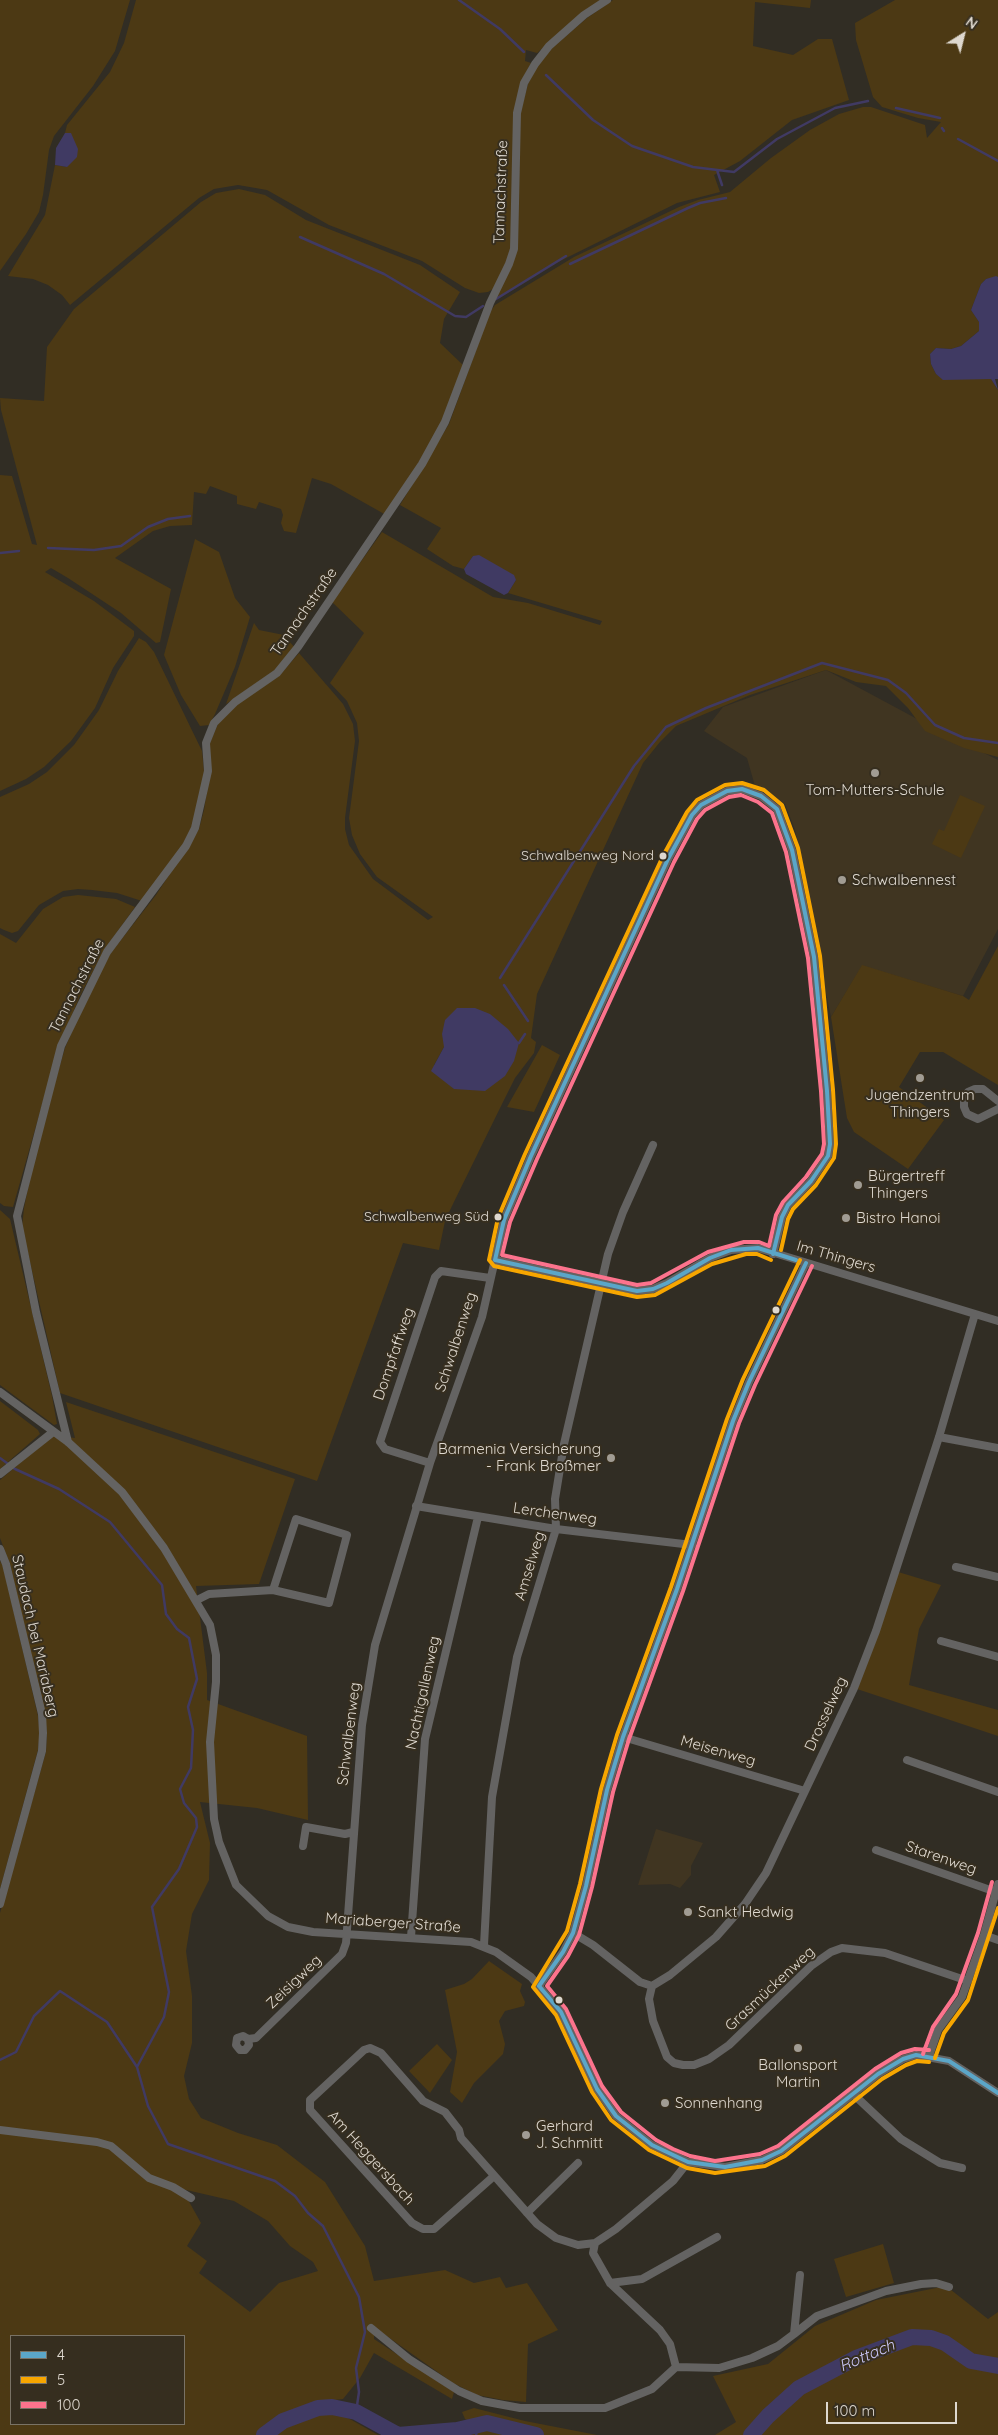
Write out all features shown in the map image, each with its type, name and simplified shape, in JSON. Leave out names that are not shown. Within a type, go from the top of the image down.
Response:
[{"type":"street","name":"Tannachstraße","points":[[68,1442],[36,1312],[16,1216],[62,1046],[107,952],[186,846],[195,828],[208,771],[206,743],[214,723],[235,702],[277,673],[298,647],[422,464],[445,422],[490,303],[514,249],[517,113],[524,83],[535,64],[549,46],[584,15],[607,0]]},
{"type":"street","name":"Schwalbenweg","points":[[346,1935],[362,1725],[375,1645],[430,1463],[482,1317],[504,1220],[531,1156],[668,858],[692,815],[700,805],[727,791],[742,789],[761,796],[777,809],[792,850],[814,956],[827,1091],[830,1144],[828,1156],[811,1181],[788,1205],[782,1217],[773,1254]]},
{"type":"street","points":[[998,1101],[983,1089],[975,1089],[968,1092],[964,1099],[967,1114],[978,1119],[998,1109]]},
{"type":"street","name":"Amselweg","points":[[484,1945],[492,1797],[516,1657],[556,1529],[555,1499],[564,1444],[603,1285],[608,1254],[622,1212],[653,1145]]},
{"type":"street","name":"Im Thingers","points":[[495,1260],[637,1291],[653,1289],[668,1283],[710,1258],[731,1250],[758,1248],[998,1321]]},
{"type":"street","points":[[539,1986],[563,1952],[573,1932],[586,1886],[607,1790],[623,1737],[692,1545],[733,1421],[749,1382],[806,1263]]},
{"type":"street","name":"Dompfaffweg","points":[[430,1463],[385,1449],[380,1442],[435,1277],[441,1271],[490,1278]]},
{"type":"street","name":"Drosselweg","points":[[652,1986],[670,1975],[716,1937],[745,1904],[766,1873],[854,1688],[876,1632],[939,1437],[975,1314]]},
{"type":"street","name":"Mariaberger Straße","points":[[0,1392],[68,1442],[122,1492],[164,1548],[197,1600],[210,1625],[216,1655],[216,1682],[210,1742],[214,1819],[229,1871],[236,1885],[268,1916],[288,1927],[346,1935],[411,1937],[471,1942],[484,1945],[511,1961],[539,1986],[561,2012],[598,2089],[616,2116],[652,2146],[688,2162],[725,2167],[762,2160],[781,2151],[852,2093],[903,2058],[916,2055],[949,2061],[998,2093]]},
{"type":"street","points":[[3,1472],[14,1461],[53,1432]]},
{"type":"street","points":[[939,1437],[998,1448]]},
{"type":"street","name":"Lerchenweg","points":[[416,1506],[556,1529],[692,1545]]},
{"type":"street","name":"Nachtigallenweg","points":[[411,1937],[425,1740],[478,1517]]},
{"type":"street","points":[[197,1600],[209,1594],[273,1590],[329,1603],[347,1535],[296,1519],[273,1590]]},
{"type":"street","name":"Staudach bei Mariaberg","points":[[0,1549],[6,1564],[42,1714],[43,1733],[42,1751],[0,1904]]},
{"type":"street","points":[[956,1567],[998,1577]]},
{"type":"street","points":[[941,1641],[998,1657]]},
{"type":"street","name":"Meisenweg","points":[[623,1737],[805,1791]]},
{"type":"street","points":[[907,1760],[998,1792]]},
{"type":"street","points":[[303,1846],[306,1827],[345,1834],[353,1832]]},
{"type":"street","name":"Starenweg","points":[[876,1850],[997,1888]]},
{"type":"street","points":[[929,2056],[938,2030],[950,2018],[962,1997],[984,1935],[997,1888]]},
{"type":"street","points":[[573,1932],[593,1945],[640,1982],[652,1986]]},
{"type":"street","name":"Zeisigweg","points":[[248,2038],[256,2038],[342,1954],[346,1935]]},
{"type":"street","points":[[984,1935],[998,1940]]},
{"type":"street","name":"Grasmückenweg","points":[[652,1986],[649,1999],[653,2021],[667,2057],[674,2063],[682,2066],[694,2065],[709,2059],[729,2045],[811,1966],[831,1952],[842,1948],[885,1953],[968,1982]]},
{"type":"street","name":"Am Heggersbach","points":[[370,2048],[381,2053],[423,2101],[445,2112],[459,2130],[461,2138],[494,2176],[434,2229],[423,2229],[412,2223],[308,2107],[310,2100],[364,2050],[370,2048]]},
{"type":"street","points":[[852,2093],[901,2139],[940,2162],[962,2168]]},
{"type":"street","points":[[0,2130],[97,2142],[110,2146],[150,2178],[173,2187],[191,2198]]},
{"type":"street","points":[[494,2176],[537,2224],[556,2238],[578,2244],[595,2243],[616,2229],[673,2181],[688,2162]]},
{"type":"street","points":[[527,2213],[578,2163]]},
{"type":"street","points":[[610,2283],[642,2279],[717,2236]]},
{"type":"street","points":[[595,2243],[593,2253],[610,2283],[660,2330],[670,2344],[676,2367]]},
{"type":"street","points":[[794,2334],[800,2275]]},
{"type":"street","points":[[371,2328],[409,2359],[459,2391],[482,2401],[506,2406],[550,2409],[605,2408],[652,2389],[676,2367],[720,2368],[769,2350],[817,2316],[886,2291],[936,2283],[949,2287]]},
{"type":"shaded area","points":[[0,0],[130,0],[115,51],[93,86],[54,136],[49,150],[39,212],[0,271]]},
{"type":"shaded area","points":[[136,0],[602,0],[583,13],[537,53],[526,50],[525,61],[531,63],[521,82],[514,112],[511,249],[507,263],[493,289],[488,292],[479,293],[465,288],[422,261],[329,225],[267,190],[238,185],[214,189],[199,198],[70,305],[62,295],[48,285],[33,279],[8,276],[45,215],[55,165],[67,167],[71,133],[65,133],[67,125],[110,72],[124,43]]},
{"type":"shaded area","points":[[613,0],[811,0],[810,8],[755,2],[753,46],[793,55],[818,39],[832,39],[849,100],[792,120],[740,161],[714,175],[720,192],[677,203],[556,263],[498,298],[495,297],[517,249],[520,114],[528,84],[536,68],[552,48],[587,18]]},
{"type":"shaded area","points":[[895,0],[998,0],[998,277],[986,279],[981,284],[971,310],[979,322],[979,331],[961,346],[951,349],[936,348],[930,354],[931,364],[936,374],[943,379],[991,379],[998,390],[998,757],[964,748],[925,731],[908,708],[886,686],[856,682],[826,670],[750,695],[676,726],[660,742],[643,763],[537,994],[531,1038],[536,1042],[534,1053],[515,1078],[452,1206],[445,1221],[439,1250],[403,1243],[317,1481],[60,1393],[22,1227],[37,1144],[65,1048],[86,999],[110,954],[156,895],[199,829],[210,771],[210,743],[217,726],[223,716],[237,704],[279,676],[299,653],[343,704],[353,724],[355,741],[345,818],[345,829],[349,845],[373,879],[428,920],[433,917],[377,877],[360,854],[352,835],[349,818],[359,741],[357,723],[347,701],[330,683],[364,633],[332,602],[382,532],[493,597],[528,603],[600,625],[602,621],[508,593],[516,580],[473,556],[464,569],[453,566],[427,549],[441,528],[400,505],[449,424],[490,312],[495,305],[574,257],[679,207],[730,192],[771,158],[810,130],[839,114],[863,107],[871,107],[925,125],[927,138],[941,122],[918,118],[882,107],[873,97],[856,40],[855,23]],"holes":[[[444,1047],[454,1089],[434,1065]]]},
{"type":"shaded area","points":[[65,133],[71,133],[78,149],[77,157],[67,167],[55,165],[56,148]]},
{"type":"shaded area","points":[[239,189],[265,195],[306,220],[420,265],[460,292],[444,319],[440,343],[463,365],[442,421],[419,463],[386,515],[331,484],[312,478],[296,533],[284,531],[281,523],[283,515],[281,509],[259,502],[256,509],[237,504],[237,496],[210,486],[206,494],[194,492],[192,525],[170,526],[153,531],[115,558],[171,589],[160,642],[156,643],[121,613],[68,578],[51,568],[45,572],[94,601],[134,631],[134,636],[113,668],[95,708],[71,741],[44,767],[26,779],[0,791],[0,475],[12,476],[32,544],[37,545],[1,410],[0,398],[44,401],[47,347],[74,309],[201,202],[216,193]]},
{"type":"shaded area","points":[[998,277],[998,379],[995,379],[998,390],[991,379],[943,380],[936,374],[931,364],[930,354],[936,348],[951,349],[961,346],[979,331],[979,322],[971,310],[981,284],[986,279]]},
{"type":"shaded area","points":[[195,539],[219,552],[235,598],[250,617],[235,667],[215,714],[209,725],[200,726],[181,695],[164,655]]},
{"type":"shaded area","points":[[479,555],[514,575],[516,580],[508,593],[504,595],[466,574],[464,569],[473,556]]},
{"type":"shaded area","points":[[254,623],[259,630],[284,635],[295,648],[276,670],[226,704]]},
{"type":"shaded area","points":[[139,638],[146,642],[154,652],[202,751],[204,772],[199,808],[193,827],[184,844],[142,901],[117,893],[78,889],[63,891],[39,905],[18,931],[12,933],[4,930],[0,928],[0,797],[29,784],[47,772],[74,745],[99,710],[118,671]]},
{"type":"shaded area","points":[[826,670],[998,760],[998,929],[963,996],[862,966],[831,1017],[817,949],[804,869],[795,830],[785,804],[755,786],[747,758],[704,731],[723,707]]},
{"type":"shaded area","points":[[960,795],[985,806],[961,858],[932,844],[939,829],[944,831]]},
{"type":"shaded area","points":[[78,895],[116,899],[135,907],[104,950],[80,996],[59,1045],[13,1207],[4,1206],[0,1203],[0,934],[16,943],[43,909],[63,897]]},
{"type":"shaded area","points":[[998,946],[998,1085],[943,1052],[920,1052],[899,1087],[944,1120],[908,1169],[854,1132],[847,1118],[831,1017],[862,965],[963,996],[969,1000]]},
{"type":"shaded area","points":[[457,1008],[475,1008],[490,1014],[508,1029],[519,1043],[514,1061],[505,1076],[485,1091],[454,1089],[431,1071],[444,1047],[442,1034],[445,1020]]},
{"type":"shaded area","points":[[542,1045],[560,1055],[534,1112],[507,1107]]},
{"type":"shaded area","points":[[0,1210],[10,1219],[52,1396],[57,1424],[54,1425],[0,1385]]},
{"type":"shaded area","points":[[0,1401],[38,1430],[40,1434],[0,1469]]},
{"type":"shaded area","points":[[66,1402],[295,1479],[259,1584],[196,1586],[207,1673],[207,1700],[307,1736],[308,1820],[257,1808],[200,1802],[210,1843],[209,1880],[192,1914],[186,1951],[192,1996],[192,2043],[184,2076],[189,2099],[201,2118],[238,2133],[277,2145],[325,2182],[365,2246],[374,2281],[445,2270],[474,2283],[500,2277],[506,2288],[527,2283],[558,2330],[528,2344],[526,2402],[477,2395],[453,2383],[374,2327],[374,2339],[454,2392],[452,2399],[374,2353],[360,2378],[343,2399],[317,2402],[325,2411],[341,2414],[378,2435],[0,2435],[0,2133],[111,2145],[0,2127],[0,1913],[46,1752],[47,1732],[10,1564],[0,1538],[0,1480],[53,1435],[75,1438]],"holes":[[[182,2189],[234,2201],[268,2221],[290,2246],[313,2262],[318,2271],[279,2283],[250,2312],[199,2273],[207,2261],[187,2246],[201,2223]]]},
{"type":"shaded area","points":[[0,1561],[3,1566],[38,1716],[40,1733],[38,1750],[0,1889]]},
{"type":"shaded area","points":[[895,1571],[941,1585],[919,1629],[909,1685],[998,1710],[998,1736],[854,1688]]},
{"type":"shaded area","name":"Sankt Hedwig","points":[[656,1829],[703,1843],[691,1866],[691,1875],[680,1888],[670,1884],[638,1885]]},
{"type":"shaded area","points":[[489,1961],[522,1984],[520,1991],[525,2002],[524,2006],[505,2011],[499,2021],[505,2044],[503,2054],[474,2083],[462,2103],[450,2092],[457,2052],[445,1990],[464,1984],[472,1979]]},
{"type":"shaded area","points":[[437,2044],[452,2060],[430,2093],[409,2071]]},
{"type":"shaded area","points":[[883,2244],[894,2283],[846,2297],[834,2259]]},
{"type":"shaded area","points":[[946,2286],[988,2319],[998,2312],[998,2435],[715,2435],[736,2422],[713,2376],[768,2364],[815,2326],[876,2300]]},
{"type":"shaded area","points":[[474,2408],[525,2421],[597,2435],[469,2435],[482,2427],[465,2419],[462,2412]]},
{"type":"waterway","points":[[459,0],[500,29],[524,52]]},
{"type":"waterway","points":[[546,75],[593,120],[632,146],[693,167],[734,172],[777,139],[835,108],[868,101]]},
{"type":"waterway","points":[[896,108],[940,118]]},
{"type":"waterway","points":[[958,139],[998,161]]},
{"type":"waterway","points":[[717,170],[722,185]]},
{"type":"waterway","points":[[570,264],[688,208],[700,203],[726,198]]},
{"type":"waterway","points":[[300,237],[384,274],[455,316],[466,317],[483,306]]},
{"type":"waterway","points":[[496,299],[566,256]]},
{"type":"waterway","points":[[48,548],[94,550],[121,546],[148,527],[168,519],[190,516]]},
{"type":"waterway","points":[[0,553],[19,551]]},
{"type":"waterway","points":[[500,978],[634,766],[666,727],[706,708],[822,663],[888,680],[906,693],[935,725],[964,738],[998,743]]},
{"type":"waterway","points":[[504,985],[528,1021]]},
{"type":"waterway","points":[[519,1043],[525,1034]]},
{"type":"waterway","points":[[0,1458],[15,1469],[59,1489],[110,1522],[162,1585],[166,1614],[177,1629],[189,1638],[197,1679],[188,1707],[193,1730],[191,1768],[180,1789],[184,1803],[196,1818],[197,1827],[179,1869],[152,1907],[169,1992],[164,2017],[137,2067],[148,2106],[168,2144],[275,2181],[295,2196],[308,2213],[323,2226],[359,2297],[365,2332],[356,2368],[359,2392],[356,2412]]},
{"type":"waterway","points":[[0,2060],[16,2052],[34,2016],[60,1991],[107,2022],[137,2067]]},
{"type":"waterway","name":"Rottach","points":[[751,2435],[768,2416],[799,2388],[856,2358],[912,2337],[931,2338],[945,2343],[971,2361],[998,2366]]},
{"type":"waterway","name":"Rottach","points":[[264,2435],[283,2421],[318,2408],[332,2407],[356,2412],[398,2435],[457,2430],[487,2423],[536,2435]]},
{"type":"waterway","name":"Rottach","points":[[476,2435],[479,2423]]},
{"type":"transit line","name":"5","points":[[771,1260],[757,1254],[746,1254],[712,1264],[655,1295],[637,1297],[494,1266],[489,1260],[498,1218],[525,1154],[663,856],[687,812],[697,800],[725,785],[742,783],[764,790],[782,805],[798,848],[820,956],[833,1090],[836,1144],[834,1158],[816,1185],[793,1209],[788,1219],[781,1250]]},
{"type":"transit line","name":"4","points":[[495,1260],[504,1220],[531,1156],[668,859],[692,815],[701,805],[727,791],[742,789],[761,796],[777,809],[792,850],[814,957],[827,1091],[830,1144],[828,1156],[811,1181],[788,1205],[782,1217],[773,1254]]},
{"type":"transit line","name":"100","points":[[741,795],[758,802],[772,813],[786,852],[808,958],[821,1091],[824,1144],[822,1154],[806,1177],[783,1202],[776,1215],[769,1246],[759,1242],[744,1242],[708,1252],[651,1283],[637,1285],[502,1255],[510,1222],[537,1159],[674,862],[697,819],[705,810],[729,797],[741,795]]},
{"type":"transit line","name":"4","points":[[495,1260],[637,1291],[653,1289],[667,1283],[710,1258],[731,1250],[758,1248],[796,1260]]},
{"type":"transit line","name":"5","points":[[800,1260],[743,1379],[727,1419],[671,1587],[617,1735],[601,1789],[580,1884],[567,1931],[533,1987],[556,2015],[592,2092],[611,2120],[649,2150],[687,2168],[715,2173],[765,2166],[785,2156],[882,2079],[917,2061],[929,2062]]},
{"type":"transit line","name":"4","points":[[539,1986],[563,1952],[573,1933],[586,1886],[607,1790],[623,1737],[677,1589],[733,1421],[749,1382],[806,1263]]},
{"type":"transit line","name":"100","points":[[812,1266],[755,1385],[739,1423],[683,1591],[629,1739],[613,1792],[592,1887],[579,1935],[568,1956],[547,1986],[566,2009],[602,2086],[621,2112],[656,2140],[673,2149],[690,2156],[715,2161],[760,2154],[778,2146],[875,2069],[901,2053],[915,2049],[929,2050]]},
{"type":"transit line","name":"100","points":[[923,2054],[933,2027],[956,1994],[978,1933],[992,1882]]},
{"type":"transit line","name":"5","points":[[935,2058],[944,2033],[968,2000],[998,1908]]},
{"type":"transit line","name":"4","points":[[539,1986],[561,2012],[597,2089],[616,2116],[652,2145],[688,2162],[725,2167],[762,2160],[781,2151],[878,2074],[903,2059],[916,2055],[949,2061],[998,2093]]},
{"type":"place","name":"Tom-Mutters-Schule","points":[[875,773]]},
{"type":"place","name":"Schwalbenweg Nord","points":[[663,856]]},
{"type":"place","name":"Schwalbennest","points":[[842,880]]},
{"type":"place","name":"Jugendzentrum Thingers","points":[[920,1078]]},
{"type":"place","name":"Bürgertreff Thingers","points":[[858,1185]]},
{"type":"place","name":"Schwalbenweg Süd","points":[[498,1217]]},
{"type":"place","name":"Bistro Hanoi","points":[[846,1218]]},
{"type":"place","name":"Barmenia Versicherung - Frank Broßmer","points":[[611,1458]]},
{"type":"place","name":"Sankt Hedwig","points":[[688,1912]]},
{"type":"place","name":"Ballonsport Martin","points":[[798,2048]]},
{"type":"place","name":"Sonnenhang","points":[[665,2103]]},
{"type":"place","name":"Gerhard J. Schmitt","points":[[526,2135]]}]
